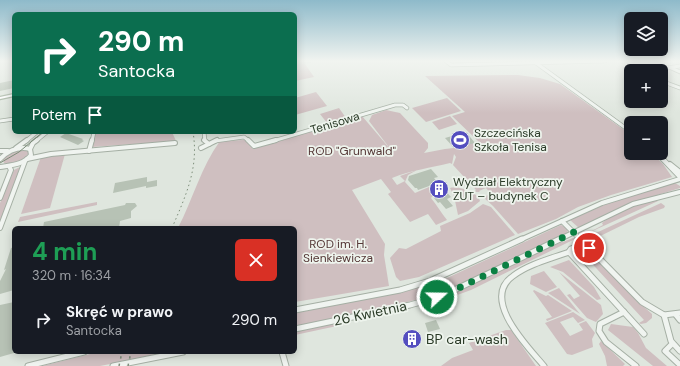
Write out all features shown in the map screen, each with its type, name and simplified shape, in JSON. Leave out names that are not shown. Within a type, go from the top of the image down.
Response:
[{"type":"main road","points":[[0,98],[12,95]]},
{"type":"street","points":[[557,78],[624,127]]},
{"type":"street","points":[[668,84],[680,88]]},
{"type":"street","name":"Tenisowa","points":[[297,133],[395,105],[403,105],[407,108]]},
{"type":"street","points":[[0,121],[12,119]]},
{"type":"street","points":[[0,198],[11,170],[7,166],[2,165],[0,158],[13,150],[31,134]]},
{"type":"street","points":[[0,228],[31,144],[44,134]]},
{"type":"street","points":[[88,150],[93,134]]},
{"type":"street","points":[[201,148],[209,144],[204,140],[204,134]]},
{"type":"street","name":"Tenisowa","points":[[209,144],[218,139],[246,138],[254,146],[295,134]]},
{"type":"street","points":[[0,167],[51,154],[175,143]]},
{"type":"street","points":[[13,150],[22,148],[51,154]]},
{"type":"street","points":[[664,160],[680,178]]},
{"type":"street","points":[[666,160],[680,172]]},
{"type":"street","name":"26 Kwietnia","points":[[297,310],[400,290],[426,283],[613,199],[680,178]]},
{"type":"street","name":"26 Kwietnia","points":[[297,329],[413,304],[442,296],[636,203],[680,192]]},
{"type":"street","points":[[562,221],[642,302],[664,314],[678,314],[680,320]]},
{"type":"street","points":[[544,366],[516,330],[503,310],[502,304],[506,282],[513,275],[569,252],[571,249],[585,243]]},
{"type":"street","points":[[569,252],[644,334]]},
{"type":"street","points":[[624,312],[601,324],[599,327],[599,332],[604,340],[636,366]]},
{"type":"street","points":[[664,314],[672,344],[680,351]]},
{"type":"street","points":[[672,344],[665,351],[680,365]]},
{"type":"street","points":[[28,366],[76,354]]},
{"type":"street","points":[[113,366],[173,354]]},
{"type":"street","points":[[283,354],[286,366]]},
{"type":"green space","points":[[297,78],[309,78],[297,81]]},
{"type":"green space","points":[[427,78],[540,78],[560,84],[624,130],[624,160],[659,160],[672,177],[611,195],[578,207],[556,219],[518,234],[483,197],[491,194],[486,188],[479,191],[480,192],[476,192],[476,190],[453,165],[456,157],[454,154],[452,164],[450,163],[416,171],[408,175],[405,182],[415,193],[429,187],[434,194],[431,198],[447,220],[436,225],[428,214],[410,222],[388,194],[391,192],[381,179],[352,190],[385,244],[384,255],[389,286],[297,302],[297,226],[179,226],[202,172],[220,141],[245,140],[253,149],[362,116],[391,150],[369,121],[372,115],[386,110],[400,113],[428,143],[428,148],[424,153],[454,148],[478,141],[452,116],[465,112]],"holes":[[[415,171],[400,176],[405,181],[397,185],[392,178]]]},
{"type":"green space","points":[[316,92],[327,106],[297,114],[297,97]]},
{"type":"green space","points":[[447,98],[461,111],[426,122],[412,108]]},
{"type":"green space","points":[[339,108],[346,118],[327,123],[320,114]]},
{"type":"green space","points":[[450,116],[457,124],[439,130],[432,122]]},
{"type":"green space","points":[[95,134],[173,134],[176,141],[92,147]]},
{"type":"green space","points":[[19,149],[28,151],[28,154],[24,159],[14,164],[4,163],[3,159],[6,155]]},
{"type":"green space","points":[[65,154],[50,208],[21,214],[41,157]]},
{"type":"green space","points":[[20,167],[0,222],[0,203],[14,170]]},
{"type":"green space","points":[[675,183],[680,186],[680,188],[632,203],[579,228],[570,220],[613,201]]},
{"type":"green space","points":[[450,188],[458,188],[472,192],[480,201],[468,211],[458,215],[454,196]]},
{"type":"green space","points":[[655,200],[658,201],[586,234],[603,225],[602,223],[620,212]]},
{"type":"green space","points":[[97,202],[97,205],[18,222],[20,217]]},
{"type":"green space","points":[[661,203],[665,206],[664,208],[639,217],[590,241],[593,243],[590,245],[585,238]]},
{"type":"green space","points":[[483,204],[491,207],[515,235],[419,277],[400,281],[396,277],[390,258],[399,248],[406,249],[441,231],[440,226],[470,213]]},
{"type":"green space","points":[[561,225],[567,228],[568,233],[440,294],[297,327],[297,313],[404,292],[447,278]]},
{"type":"green space","points":[[573,238],[577,238],[471,290],[449,298],[451,295],[547,248]]},
{"type":"green space","points":[[589,251],[635,299],[652,314],[652,318],[646,323],[639,323],[644,320],[585,256],[579,259],[575,256]]},
{"type":"green space","points":[[569,260],[594,287],[601,299],[597,300],[563,272],[550,267]]},
{"type":"green space","points":[[544,271],[557,287],[546,292],[530,284],[531,276]]},
{"type":"green space","points":[[559,272],[601,305],[603,314],[596,322],[587,318],[567,295],[570,294],[574,299],[580,296]]},
{"type":"green space","points":[[559,288],[580,314],[548,293]]},
{"type":"green space","points":[[534,290],[546,296],[548,295],[572,311],[547,321],[546,319],[552,317],[533,291]]},
{"type":"green space","points":[[573,312],[585,320],[578,323],[573,317],[560,322],[570,336],[583,330],[579,324],[586,321],[595,333],[592,339],[593,347],[572,355],[567,354],[545,323]]},
{"type":"green space","points":[[347,321],[351,323],[297,335],[297,332]]},
{"type":"green space","points":[[611,324],[633,327],[646,348],[667,366],[653,366],[608,330]]},
{"type":"green space","points":[[506,330],[511,330],[536,366],[441,366],[452,358],[473,350],[469,343]]},
{"type":"green space","points":[[601,341],[625,364],[623,366],[607,366],[605,356],[599,344]]},
{"type":"green space","points":[[90,354],[161,354],[100,366],[42,366]]},
{"type":"building","points":[[12,80],[12,88],[0,91],[0,83]]},
{"type":"building","name":"Szczecińska Szkoła Tenisa","points":[[466,132],[475,143],[454,148],[445,138]]},
{"type":"building","points":[[64,134],[69,134],[83,139],[82,140],[84,141],[78,145],[60,137]]},
{"type":"building","name":"Wydział Elektryczny ZUT – budynek C","points":[[431,169],[438,177],[434,178],[451,197],[447,199],[453,206],[446,209],[440,202],[438,203],[434,198],[440,195],[432,185],[418,190],[408,180],[409,176]]},
{"type":"building","points":[[147,177],[147,182],[157,180],[157,186],[146,188],[146,186],[113,193],[115,183]]},
{"type":"building","points":[[126,203],[135,203],[137,206],[131,211],[131,218],[120,221],[119,226],[43,226],[44,222],[125,205]]},
{"type":"building","points":[[11,248],[12,291],[0,294],[0,281],[6,269],[4,270]]},
{"type":"building","points":[[12,302],[12,354],[0,357],[0,305]]},
{"type":"building","points":[[436,320],[440,329],[428,332],[425,323]]},
{"type":"tram line","points":[[0,163],[19,152],[41,134]]},
{"type":"railway","points":[[173,226],[186,193],[193,169],[193,134]]},
{"type":"railway","points":[[119,366],[122,354]]},
{"type":"railway","points":[[128,366],[131,354]]},
{"type":"place","name":"Szczecińska Szkoła Tenisa","points":[[460,140]]},
{"type":"place","name":"Wydział Elektryczny ZUT – budynek C","points":[[439,189]]},
{"type":"place","name":"BP car-wash","points":[[412,339]]},
{"type":"route","points":[[437,297],[459,288],[574,232],[589,248]]},
{"type":"park label","name":"ROD \"Grunwald\"","points":[[352,151]]},
{"type":"park label","name":"ROD im. H. Sienkiewicza","points":[[338,251]]}]
